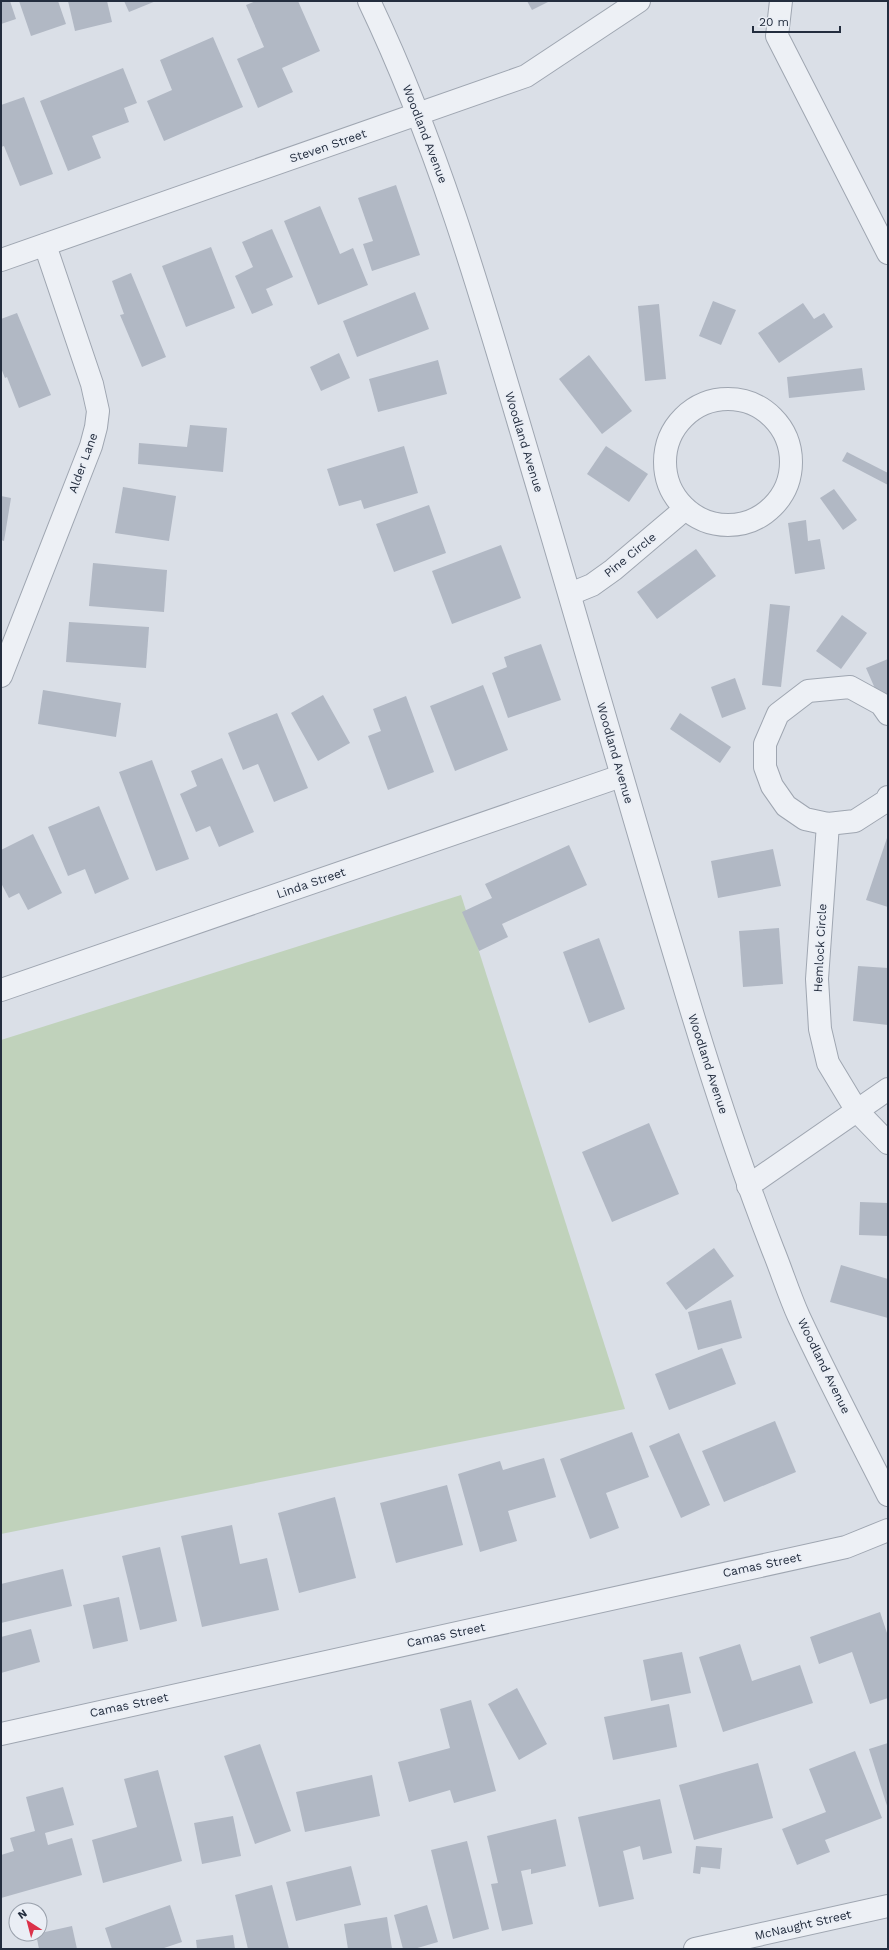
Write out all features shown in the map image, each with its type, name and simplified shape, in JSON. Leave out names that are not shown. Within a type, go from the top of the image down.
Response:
[{"type":"street","name":"Woodland Avenue","points":[[369,1],[388,40],[418,114],[445,186],[474,275],[570,594],[621,776],[700,1039],[748,1186],[798,1316],[888,1495]]},
{"type":"street","name":"Steven Street","points":[[1,260],[526,76],[631,8],[639,1]]},
{"type":"street","points":[[781,1],[776,36],[888,253]]},
{"type":"street","name":"Alder Lane","points":[[1,676],[88,453],[96,427],[98,411],[92,384],[46,245]]},
{"type":"street","points":[[720,398],[735,398],[755,404],[773,416],[784,431],[789,444],[792,462],[788,482],[779,499],[767,512],[753,520],[729,525],[708,522],[685,509],[674,495],[667,480],[666,448],[674,427],[694,408],[720,398]]},
{"type":"street","name":"Pine Circle","points":[[570,594],[592,585],[613,570],[685,509]]},
{"type":"street","points":[[888,714],[881,704],[850,687],[808,691],[778,714],[765,744],[766,767],[772,786],[786,806],[805,818],[828,824],[855,821],[886,801],[888,797]]},
{"type":"street","name":"Linda Street","points":[[1,990],[621,776]]},
{"type":"street","name":"Hemlock Circle","points":[[828,824],[817,979],[820,1029],[828,1063],[856,1111],[888,1143]]},
{"type":"street","points":[[748,1186],[888,1089]]},
{"type":"street","name":"Camas Street","points":[[1,1734],[838,1548],[874,1537],[888,1530]]},
{"type":"street","name":"McNaught Street","points":[[695,1949],[888,1906]]},
{"type":"green space","points":[[461,895],[625,1409],[1,1534],[1,1040]]},
{"type":"building","points":[[1,1],[10,1],[16,19],[1,24]]},
{"type":"building","points":[[19,1],[58,1],[66,24],[31,36]]},
{"type":"building","points":[[68,1],[107,1],[112,22],[75,31]]},
{"type":"building","points":[[124,1],[156,1],[129,12]]},
{"type":"building","points":[[256,1],[298,1],[320,51],[282,68],[293,92],[258,108],[237,59],[264,47],[246,5]]},
{"type":"building","points":[[527,1],[550,1],[532,10]]},
{"type":"building","points":[[213,37],[243,107],[164,141],[147,101],[172,90],[160,60]]},
{"type":"building","points":[[123,68],[137,103],[124,108],[129,122],[92,136],[101,158],[68,171],[40,101]]},
{"type":"building","points":[[24,97],[53,174],[20,186],[4,146],[1,147],[1,105]]},
{"type":"building","points":[[396,185],[420,255],[372,271],[363,244],[373,241],[358,198]]},
{"type":"building","points":[[320,206],[340,254],[353,248],[368,285],[318,305],[284,221]]},
{"type":"building","points":[[272,229],[293,277],[266,289],[273,305],[252,314],[235,276],[253,267],[242,242]]},
{"type":"building","points":[[211,247],[235,308],[186,327],[162,266]]},
{"type":"building","points":[[131,273],[166,357],[142,367],[120,315],[124,314],[112,281]]},
{"type":"building","points":[[415,292],[429,329],[357,357],[343,321]]},
{"type":"building","points":[[713,301],[736,310],[721,345],[699,336]]},
{"type":"building","points":[[803,303],[814,319],[824,313],[833,327],[779,363],[758,333]]},
{"type":"building","points":[[659,304],[666,379],[645,381],[638,306]]},
{"type":"building","points":[[17,313],[51,395],[19,408],[7,377],[5,378],[1,368],[1,319]]},
{"type":"building","points":[[339,353],[350,378],[321,391],[310,367]]},
{"type":"building","points":[[589,355],[632,411],[602,434],[559,379]]},
{"type":"building","points":[[438,360],[447,394],[378,412],[369,379]]},
{"type":"building","points":[[862,368],[865,390],[789,398],[787,377]]},
{"type":"building","points":[[190,425],[227,428],[223,472],[138,464],[139,443],[187,447]]},
{"type":"building","points":[[404,446],[418,493],[364,509],[361,500],[339,506],[327,469]]},
{"type":"building","points":[[606,446],[648,474],[629,502],[587,474]]},
{"type":"building","points":[[847,452],[888,473],[888,485],[842,461]]},
{"type":"building","points":[[123,487],[176,496],[169,541],[115,533]]},
{"type":"building","points":[[834,489],[857,520],[843,530],[820,498]]},
{"type":"building","points":[[1,496],[11,498],[4,541],[1,540]]},
{"type":"building","points":[[429,505],[446,553],[394,572],[376,524]]},
{"type":"building","points":[[806,520],[808,541],[820,539],[825,569],[795,574],[788,523]]},
{"type":"building","points":[[501,545],[521,598],[452,624],[432,571]]},
{"type":"building","points":[[696,549],[716,576],[657,619],[637,592]]},
{"type":"building","points":[[93,563],[167,570],[164,612],[89,606]]},
{"type":"building","points":[[770,604],[790,606],[781,687],[762,685]]},
{"type":"building","points":[[842,615],[867,633],[841,669],[816,651]]},
{"type":"building","points":[[69,622],[149,627],[146,668],[66,662]]},
{"type":"building","points":[[541,644],[561,700],[508,718],[492,673],[507,667],[504,657]]},
{"type":"building","points":[[888,659],[888,697],[880,700],[866,668]]},
{"type":"building","points":[[735,678],[746,709],[722,718],[711,687]]},
{"type":"building","points":[[483,685],[508,750],[455,771],[430,706]]},
{"type":"building","points":[[43,690],[121,703],[116,737],[38,724]]},
{"type":"building","points":[[323,695],[350,743],[318,761],[291,713]]},
{"type":"building","points":[[406,696],[434,772],[388,790],[368,736],[381,731],[373,709]]},
{"type":"building","points":[[277,713],[308,788],[274,802],[258,764],[243,770],[228,733]]},
{"type":"building","points":[[680,713],[731,747],[720,763],[670,729]]},
{"type":"building","points":[[222,758],[254,832],[219,847],[210,826],[196,832],[180,794],[197,786],[191,771]]},
{"type":"building","points":[[152,760],[189,859],[156,871],[119,772]]},
{"type":"building","points":[[99,806],[129,879],[95,894],[85,869],[68,876],[48,827]]},
{"type":"building","points":[[33,834],[62,893],[28,910],[19,893],[9,898],[1,883],[1,850]]},
{"type":"building","points":[[888,835],[888,907],[866,900]]},
{"type":"building","points":[[569,845],[587,885],[502,924],[508,937],[479,951],[462,912],[492,898],[485,884]]},
{"type":"building","points":[[773,849],[781,886],[718,898],[711,861]]},
{"type":"building","points":[[779,928],[783,984],[743,987],[739,931]]},
{"type":"building","points":[[599,938],[625,1009],[589,1023],[563,952]]},
{"type":"building","points":[[858,966],[888,968],[888,1025],[853,1021]]},
{"type":"building","points":[[649,1123],[679,1194],[612,1222],[582,1152]]},
{"type":"building","points":[[860,1202],[888,1203],[888,1236],[859,1235]]},
{"type":"building","points":[[714,1248],[734,1276],[686,1310],[666,1283]]},
{"type":"building","points":[[841,1265],[888,1279],[888,1318],[830,1302]]},
{"type":"building","points":[[731,1300],[742,1338],[698,1350],[688,1312]]},
{"type":"building","points":[[722,1348],[736,1384],[669,1410],[655,1374]]},
{"type":"building","points":[[775,1421],[796,1472],[724,1502],[702,1451]]},
{"type":"building","points":[[632,1432],[649,1477],[606,1493],[619,1528],[590,1539],[560,1459]]},
{"type":"building","points":[[679,1433],[710,1505],[681,1518],[649,1446]]},
{"type":"building","points":[[544,1458],[556,1497],[508,1511],[517,1541],[480,1552],[458,1474],[500,1461],[503,1470]]},
{"type":"building","points":[[447,1485],[463,1545],[396,1563],[380,1503]]},
{"type":"building","points":[[335,1497],[356,1578],[299,1593],[278,1513]]},
{"type":"building","points":[[232,1525],[240,1564],[267,1558],[279,1610],[202,1627],[181,1536]]},
{"type":"building","points":[[160,1547],[177,1621],[140,1630],[122,1556]]},
{"type":"building","points":[[63,1569],[72,1606],[1,1623],[1,1584]]},
{"type":"building","points":[[119,1597],[128,1641],[93,1649],[83,1605]]},
{"type":"building","points":[[880,1612],[888,1636],[888,1698],[870,1704],[852,1652],[819,1664],[810,1637]]},
{"type":"building","points":[[31,1629],[40,1662],[1,1673],[1,1637]]},
{"type":"building","points":[[740,1644],[752,1681],[800,1665],[813,1703],[723,1732],[699,1657]]},
{"type":"building","points":[[682,1652],[691,1693],[651,1701],[643,1660]]},
{"type":"building","points":[[517,1688],[547,1744],[519,1760],[488,1704]]},
{"type":"building","points":[[471,1700],[496,1791],[454,1803],[450,1790],[409,1802],[398,1762],[450,1748],[440,1709]]},
{"type":"building","points":[[669,1704],[677,1747],[613,1760],[604,1717]]},
{"type":"building","points":[[888,1743],[888,1809],[869,1749]]},
{"type":"building","points":[[260,1744],[291,1831],[255,1844],[224,1756]]},
{"type":"building","points":[[855,1751],[882,1818],[825,1840],[830,1852],[797,1865],[782,1829],[826,1812],[809,1769]]},
{"type":"building","points":[[758,1763],[773,1818],[694,1840],[679,1785]]},
{"type":"building","points":[[158,1770],[182,1861],[103,1883],[92,1840],[137,1827],[124,1779]]},
{"type":"building","points":[[372,1775],[380,1816],[305,1832],[296,1792]]},
{"type":"building","points":[[63,1787],[74,1825],[45,1833],[48,1845],[72,1838],[82,1875],[1,1898],[1,1855],[14,1851],[10,1838],[35,1831],[26,1797]]},
{"type":"building","points":[[660,1799],[672,1853],[643,1860],[640,1846],[623,1851],[634,1899],[599,1907],[578,1817]]},
{"type":"building","points":[[233,1816],[241,1856],[202,1864],[194,1823]]},
{"type":"building","points":[[556,1819],[566,1866],[531,1874],[531,1869],[521,1871],[533,1924],[502,1931],[491,1884],[498,1883],[487,1836]]},
{"type":"building","points":[[467,1841],[489,1929],[453,1939],[431,1850]]},
{"type":"building","points":[[696,1846],[722,1848],[720,1869],[701,1867],[700,1874],[693,1873]]},
{"type":"building","points":[[351,1866],[361,1905],[296,1921],[286,1882]]},
{"type":"building","points":[[272,1885],[289,1949],[248,1949],[235,1895]]},
{"type":"building","points":[[170,1905],[182,1942],[161,1949],[112,1949],[105,1928]]},
{"type":"building","points":[[427,1905],[438,1942],[414,1949],[403,1949],[394,1915]]},
{"type":"building","points":[[387,1917],[392,1949],[348,1949],[344,1924]]},
{"type":"building","points":[[72,1926],[77,1949],[39,1949],[38,1942],[48,1942],[48,1931]]},
{"type":"building","points":[[233,1935],[235,1949],[197,1949],[196,1940]]}]
